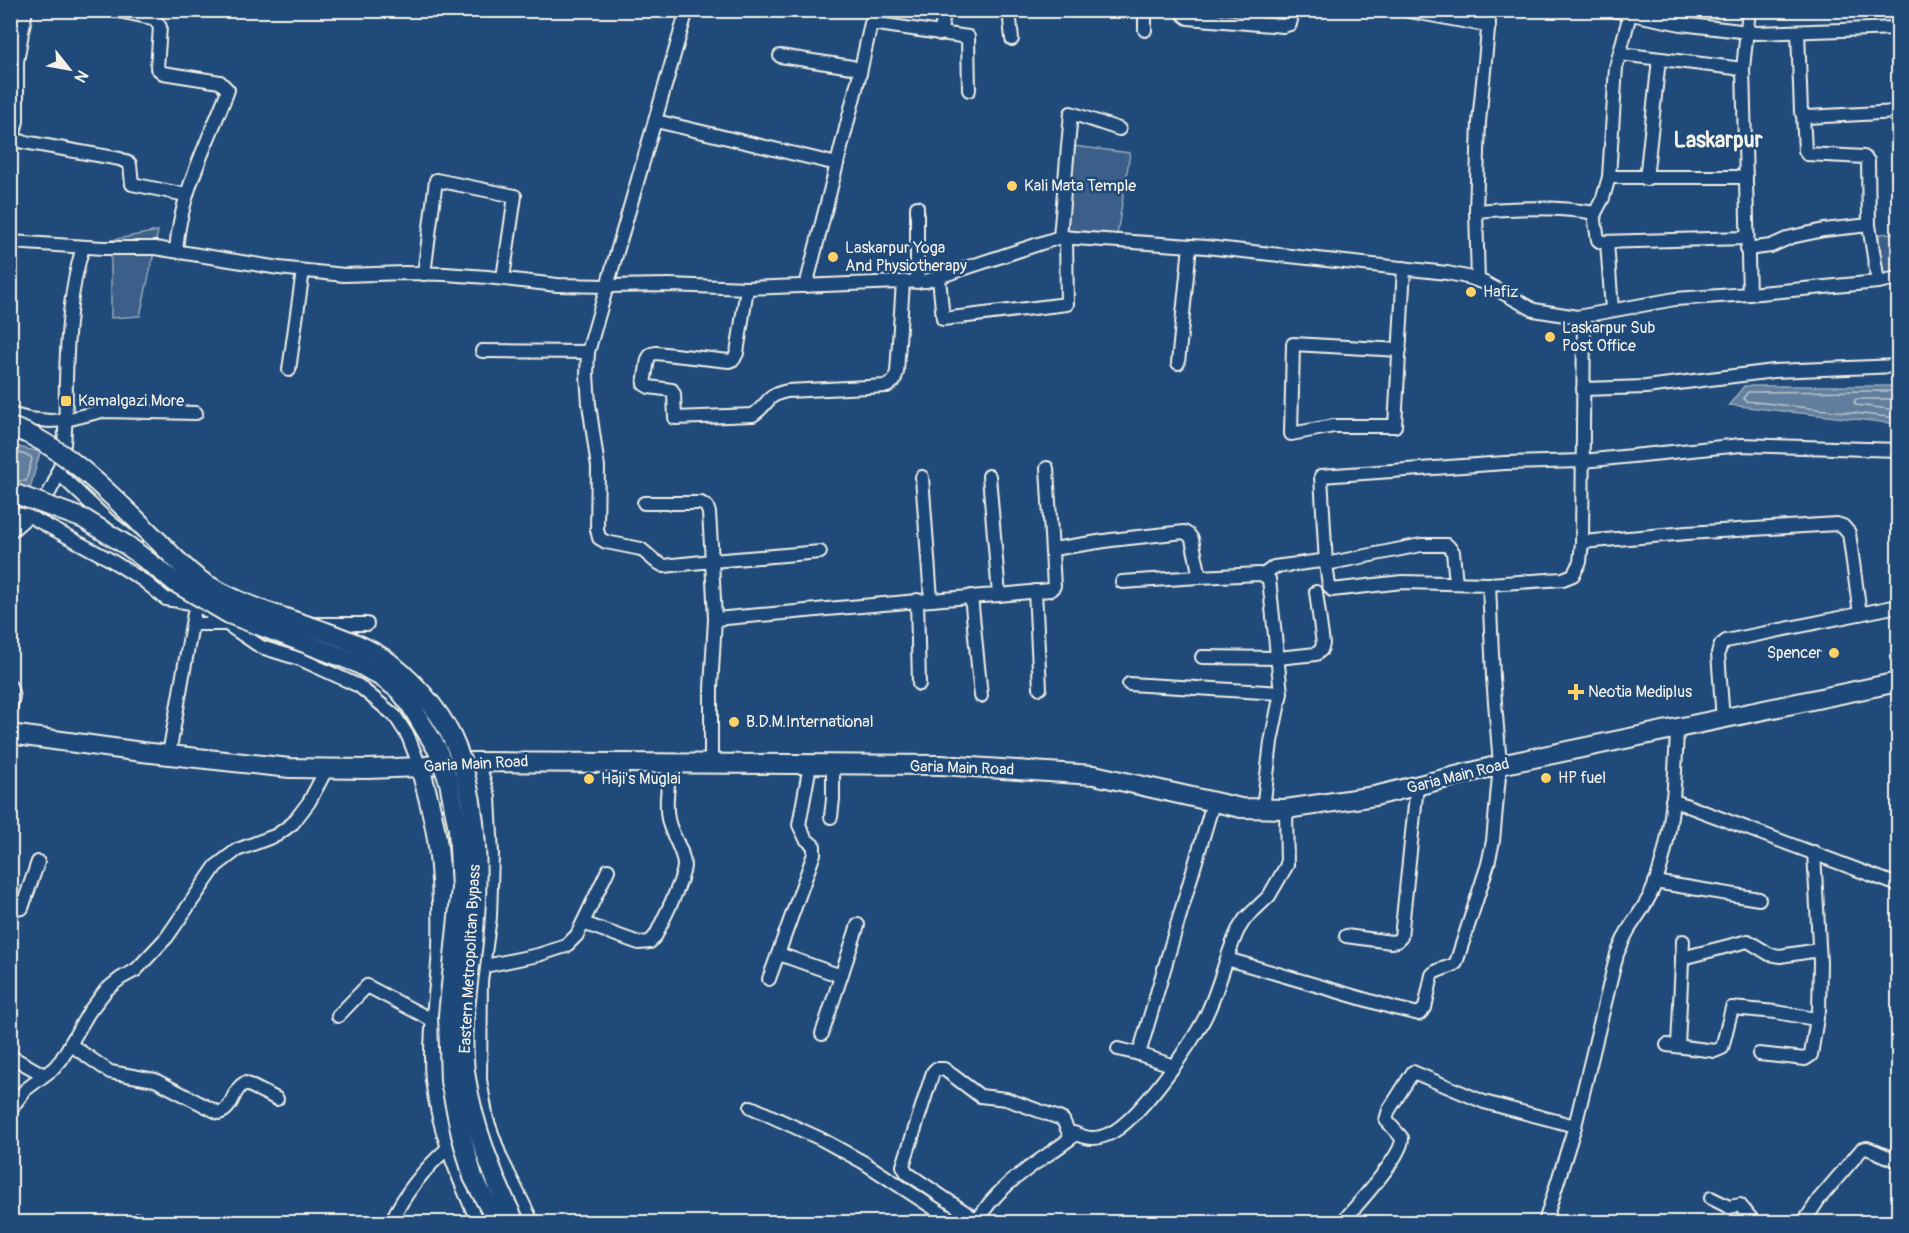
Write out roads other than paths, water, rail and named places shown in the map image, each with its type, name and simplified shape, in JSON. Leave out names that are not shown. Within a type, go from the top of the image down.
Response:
[{"type":"main road","name":"Eastern Metropolitan Bypass","points":[[10,426],[50,446],[106,490],[171,555],[204,584],[245,604],[359,645],[387,660],[430,701],[456,747],[468,786],[473,821],[477,885],[463,1027],[466,1077],[477,1127],[507,1207],[515,1222]]},
{"type":"main road","name":"Eastern Metropolitan Bypass","points":[[10,492],[84,519],[128,546],[176,583],[229,614],[357,663],[399,690],[414,711],[437,749],[449,782],[458,829],[461,888],[448,1015],[450,1081],[461,1135],[473,1177],[497,1222]]},
{"type":"main road","name":"Garia Main Road","points":[[10,734],[290,768],[326,770],[420,767],[476,762],[941,765],[1094,775],[1241,808],[1286,809],[1341,802],[1500,765],[1899,682]]},
{"type":"main road","points":[[476,762],[486,798],[489,855],[487,917],[480,967],[476,1034],[477,1080],[484,1120],[498,1159],[529,1222]]},
{"type":"main road","points":[[420,767],[438,845],[442,893],[442,949],[436,1022],[435,1078],[442,1119],[450,1146],[481,1222]]},
{"type":"street","points":[[26,10],[17,62],[17,121],[12,145],[120,159],[130,164],[132,184],[186,195]]},
{"type":"street","points":[[114,10],[148,14],[155,20],[159,27],[157,68],[163,73],[220,82],[228,90],[186,195],[176,251]]},
{"type":"street","points":[[687,10],[588,352],[589,404],[598,467],[597,529],[599,538],[606,542],[641,549],[664,566],[819,552]]},
{"type":"street","points":[[940,34],[945,10]]},
{"type":"street","points":[[1009,10],[1012,39]]},
{"type":"street","points":[[1144,10],[1145,30]]},
{"type":"street","points":[[1183,10],[1184,15],[1188,18],[1283,26],[1290,24],[1293,10]]},
{"type":"street","points":[[1404,10],[1489,26]]},
{"type":"street","points":[[1478,281],[1476,211],[1479,122],[1490,10]]},
{"type":"street","points":[[1611,10],[1747,32],[1899,28]]},
{"type":"street","points":[[1749,10],[1743,69],[1749,294]]},
{"type":"street","points":[[1630,14],[1616,67],[1609,177],[1603,198],[1594,213],[1598,240],[1607,242],[1746,243],[1771,246],[1791,237],[1824,230],[1869,225]]},
{"type":"street","points":[[806,286],[871,23],[968,38],[969,90]]},
{"type":"street","points":[[1798,32],[1804,150],[1807,154],[1864,157],[1868,161],[1869,225],[1878,282]]},
{"type":"street","points":[[1620,54],[1743,69]]},
{"type":"street","points":[[780,56],[852,67],[860,73]]},
{"type":"street","points":[[1646,178],[1659,59]]},
{"type":"street","points":[[1803,115],[1807,117],[1899,112]]},
{"type":"street","points":[[939,278],[943,319],[1067,304],[1063,237],[1071,114],[1119,129]]},
{"type":"street","points":[[656,121],[837,164]]},
{"type":"street","points":[[1609,177],[1746,177]]},
{"type":"street","points":[[424,274],[436,180],[515,196],[503,278]]},
{"type":"street","points":[[917,207],[917,282]]},
{"type":"street","points":[[1476,211],[1529,208],[1594,213]]},
{"type":"street","points":[[10,242],[83,247],[135,247],[176,251],[303,271],[344,274],[424,274],[503,278],[557,285],[747,288],[917,282],[939,278],[1029,246],[1063,237],[1190,246],[1457,274],[1478,281],[1534,310],[1584,317],[1675,299],[1878,282],[1899,278]]},
{"type":"street","points":[[1607,242],[1611,310]]},
{"type":"street","points":[[1179,363],[1190,246]]},
{"type":"street","points":[[10,532],[44,501],[57,472],[66,420],[69,326],[83,247]]},
{"type":"street","points":[[1400,350],[1293,344],[1291,434],[1334,426],[1395,426],[1400,350],[1404,268]]},
{"type":"street","points":[[289,370],[303,271]]},
{"type":"street","points":[[747,288],[734,358],[729,361],[656,353],[651,354],[648,359],[644,384],[672,390],[675,418],[753,415],[761,410],[773,394],[787,391],[887,386],[894,381],[897,372],[903,282]]},
{"type":"street","points":[[1584,317],[1583,389],[1583,461],[1582,542],[1580,562],[1573,575],[1563,579],[1489,584],[1402,582],[1332,590],[1329,586],[1326,564],[1321,476],[1505,463],[1583,461],[1741,445],[1899,450]]},
{"type":"street","points":[[482,351],[588,352]]},
{"type":"street","points":[[1583,389],[1647,387],[1774,371],[1899,366]]},
{"type":"street","points":[[10,414],[50,422],[102,411],[195,412]]},
{"type":"street","points":[[715,619],[1050,590],[1054,586],[1047,468]]},
{"type":"street","points":[[57,472],[109,521],[186,585],[197,604]]},
{"type":"street","points":[[989,476],[999,594]]},
{"type":"street","points":[[922,477],[931,599]]},
{"type":"street","points":[[644,503],[701,503],[707,507],[709,513],[715,619],[711,688],[711,764]]},
{"type":"street","points":[[10,513],[29,516],[109,559],[144,581],[166,599],[197,604],[261,647],[300,659],[359,686],[395,716],[408,736],[420,767]]},
{"type":"street","points":[[1582,542],[1838,524],[1849,533],[1860,614]]},
{"type":"street","points":[[1053,549],[1184,532],[1192,539],[1199,577]]},
{"type":"street","points":[[1122,582],[1263,574],[1274,567],[1318,561],[1326,564],[1421,545],[1447,545],[1453,552],[1456,583]]},
{"type":"street","points":[[169,754],[197,604],[198,573]]},
{"type":"street","points":[[1263,574],[1270,582],[1281,693],[1270,742],[1263,809]]},
{"type":"street","points":[[1227,959],[1394,1008],[1419,1014],[1425,1008],[1434,971],[1456,963],[1488,864],[1493,841],[1500,765],[1489,584]]},
{"type":"street","points":[[1035,591],[1040,688]]},
{"type":"street","points":[[1202,657],[1278,658],[1316,654],[1321,650],[1323,644],[1316,592]]},
{"type":"street","points":[[971,596],[981,696]]},
{"type":"street","points":[[917,600],[919,684]]},
{"type":"street","points":[[1723,720],[1718,653],[1723,642],[1899,606]]},
{"type":"street","points":[[193,624],[367,624]]},
{"type":"street","points":[[1129,684],[1281,693]]},
{"type":"street","points":[[10,686],[13,696],[10,710]]},
{"type":"street","points":[[1545,1222],[1575,1126],[1617,954],[1655,882],[1668,832],[1676,779],[1677,729]]},
{"type":"street","points":[[583,923],[639,943],[650,942],[656,935],[680,880],[684,865],[667,813],[670,763]]},
{"type":"street","points":[[770,979],[814,854],[814,846],[799,825],[810,765]]},
{"type":"street","points":[[831,817],[833,765]]},
{"type":"street","points":[[10,1110],[26,1090],[57,1065],[106,990],[136,970],[167,937],[216,866],[237,850],[277,835],[293,823],[309,802],[326,770]]},
{"type":"street","points":[[1346,936],[1391,942],[1401,937],[1417,786]]},
{"type":"street","points":[[1672,800],[1899,885]]},
{"type":"street","points":[[1139,1054],[1213,803]]},
{"type":"street","points":[[1071,1138],[1063,1120],[1006,1099],[984,1097],[944,1069],[936,1069],[933,1072],[903,1166],[906,1173],[978,1222],[987,1207],[1004,1188],[1071,1138],[1074,1133],[1085,1138],[1099,1138],[1119,1128],[1130,1118],[1192,1042],[1204,1021],[1238,930],[1245,919],[1269,896],[1287,865],[1286,809]]},
{"type":"street","points":[[1759,1054],[1805,1059],[1811,1055],[1820,1011],[1821,983],[1814,852]]},
{"type":"street","points":[[10,905],[22,908],[38,862]]},
{"type":"street","points":[[480,967],[557,950],[566,945],[577,936],[608,870]]},
{"type":"street","points":[[1655,882],[1759,899]]},
{"type":"street","points":[[822,1034],[858,925]]},
{"type":"street","points":[[1683,941],[1673,1046],[1715,1052],[1722,1048],[1732,1008],[1817,1018]]},
{"type":"street","points":[[1682,958],[1748,941],[1769,954],[1780,956],[1819,950]]},
{"type":"street","points":[[779,954],[842,976]]},
{"type":"street","points":[[338,1016],[367,986],[436,1022]]},
{"type":"street","points":[[71,1045],[110,1072],[156,1080],[219,1113],[228,1108],[240,1085],[245,1083],[277,1099]]},
{"type":"street","points":[[1118,1049],[1174,1066]]},
{"type":"street","points":[[10,1056],[44,1075]]},
{"type":"street","points":[[1345,1219],[1378,1180],[1401,1146],[1402,1138],[1386,1120],[1389,1110],[1413,1071],[1484,1101],[1575,1126]]},
{"type":"street","points":[[751,1107],[821,1139],[863,1162],[954,1222]]},
{"type":"street","points":[[391,1222],[416,1181],[450,1146]]},
{"type":"street","points":[[1804,1222],[1819,1199],[1862,1149],[1867,1148],[1899,1161]]},
{"type":"street","points":[[1711,1198],[1729,1207],[1740,1206],[1754,1222]]},
{"type":"street","points":[[138,1222],[139,1220],[145,1222]]},
{"type":"water","points":[[1744,386],[1898,386],[1898,424],[1729,405]]},
{"type":"water","points":[[10,445],[40,452],[30,489],[11,486]]},
{"type":"place","name":"Kali Mata Temple","points":[[1012,186]]},
{"type":"place","name":"Laskarpur Yoga And Physiotherapy","points":[[833,257]]},
{"type":"place","name":"Hafiz","points":[[1471,292]]},
{"type":"place","name":"Laskarpur Sub Post Office","points":[[1550,337]]},
{"type":"place","name":"Kamalgazi More","points":[[66,401]]},
{"type":"place","name":"Spencer","points":[[1834,653]]},
{"type":"place","name":"Neotia Mediplus","points":[[1576,692]]},
{"type":"place","name":"B.D.M.International","points":[[734,722]]},
{"type":"place","name":"HP fuel","points":[[1546,778]]},
{"type":"place","name":"Haji's Muglai","points":[[589,779]]},
{"type":"district","name":"Laskarpur","points":[[1718,140]]}]
